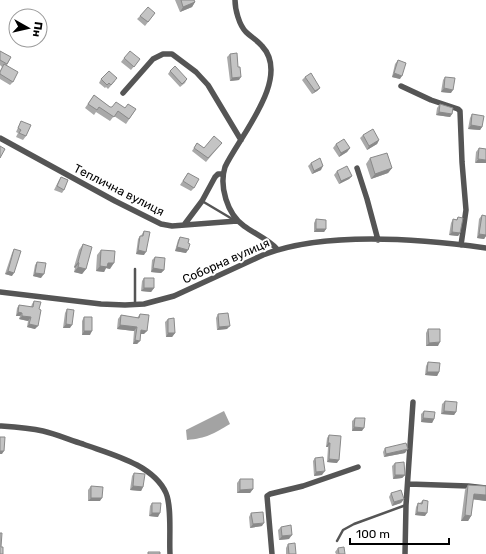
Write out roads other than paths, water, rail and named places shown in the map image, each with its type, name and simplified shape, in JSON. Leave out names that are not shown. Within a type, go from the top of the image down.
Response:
[{"type":"street","points":[[236,0],[236,10],[241,25],[246,32],[266,50],[271,63],[272,71],[269,84],[258,111],[226,163],[222,174],[224,188],[227,202],[238,221],[250,231],[269,241],[278,249]]},
{"type":"street","points":[[123,93],[153,59],[163,54],[172,54],[196,72],[208,86],[241,140]]},
{"type":"street","points":[[401,86],[460,111],[466,210],[461,245]]},
{"type":"street","name":"Теплична вулиця","points":[[0,138],[115,201],[153,221],[166,226],[238,221]]},
{"type":"street","points":[[357,168],[378,240]]},
{"type":"street","points":[[184,225],[202,201],[215,177],[218,174],[222,174]]},
{"type":"street","name":"Соборна вулиця","points":[[0,293],[101,304],[135,304],[154,302],[174,296],[278,249],[325,242],[378,240],[486,248]]},
{"type":"street","points":[[405,554],[406,505],[409,484],[413,402]]},
{"type":"street","points":[[0,426],[44,432],[121,457],[149,472],[156,479],[166,494],[170,554]]},
{"type":"street","points":[[272,554],[267,496],[304,486],[358,467]]},
{"type":"street","points":[[409,484],[486,488]]},
{"type":"lane","points":[[202,201],[238,221]]},
{"type":"lane","points":[[135,268],[135,304]]},
{"type":"lane","points":[[337,541],[343,530],[354,524],[406,505]]}]
